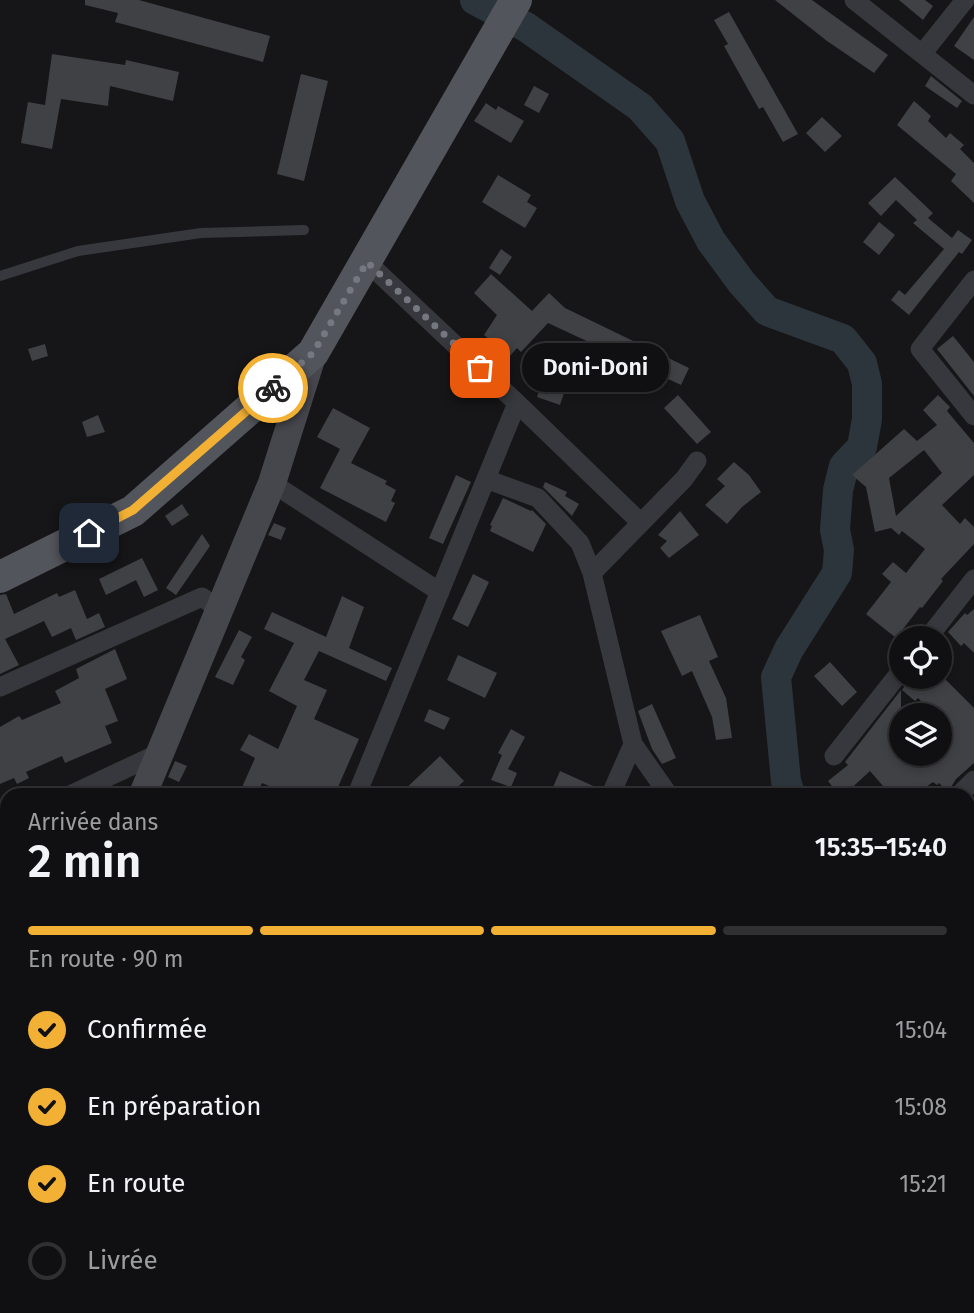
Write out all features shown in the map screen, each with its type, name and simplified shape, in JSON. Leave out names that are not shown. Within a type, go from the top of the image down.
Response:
[{"type":"main road","points":[[0,577],[133,510],[313,353],[516,0]]},
{"type":"street","points":[[854,0],[974,95]]},
{"type":"street","points":[[922,54],[965,0]]},
{"type":"street","points":[[367,262],[641,523]]},
{"type":"street","points":[[974,280],[920,349],[974,416]]},
{"type":"street","points":[[145,788],[272,483],[313,353]]},
{"type":"street","points":[[359,788],[517,402]]},
{"type":"street","points":[[592,573],[684,479],[696,461]]},
{"type":"street","points":[[486,479],[538,498],[580,543],[592,573],[633,744],[664,788]]},
{"type":"street","points":[[272,483],[440,592]]},
{"type":"street","points":[[937,626],[974,579]]},
{"type":"street","points":[[0,687],[202,597],[220,610]]},
{"type":"street","points":[[834,756],[889,686]]},
{"type":"street","points":[[614,788],[633,744]]},
{"type":"street","points":[[85,788],[159,754]]},
{"type":"lane","points":[[0,276],[78,251],[201,233],[304,230]]},
{"type":"building","points":[[85,0],[139,0],[270,36],[263,62],[115,22],[118,13],[85,5]]},
{"type":"building","points":[[775,0],[812,0],[888,55],[874,73],[827,41]]},
{"type":"building","points":[[899,0],[925,0],[933,6],[923,20]]},
{"type":"building","points":[[729,12],[798,134],[783,142],[763,107],[759,109],[724,46],[728,44],[714,20]]},
{"type":"building","points":[[974,17],[974,60],[954,46]]},
{"type":"building","points":[[52,54],[125,65],[126,60],[179,72],[173,101],[110,86],[108,106],[61,99],[52,149],[21,143],[28,102],[45,105]]},
{"type":"building","points":[[301,74],[328,81],[304,181],[277,174]]},
{"type":"building","points":[[931,76],[962,101],[957,108],[925,86]]},
{"type":"building","points":[[534,86],[549,94],[539,113],[524,105]]},
{"type":"building","points":[[914,101],[931,116],[928,121],[946,138],[950,133],[964,145],[960,149],[974,163],[974,203],[951,181],[956,174],[897,125]]},
{"type":"building","points":[[486,103],[496,110],[498,106],[524,121],[511,143],[474,121]]},
{"type":"building","points":[[822,117],[842,136],[825,152],[806,133]]},
{"type":"building","points":[[498,175],[531,195],[527,202],[537,208],[525,228],[482,202]]},
{"type":"building","points":[[895,177],[933,213],[928,218],[952,238],[958,230],[972,240],[962,254],[959,252],[909,315],[891,300],[899,290],[905,295],[944,249],[913,223],[917,220],[896,200],[881,216],[868,203]]},
{"type":"building","points":[[879,222],[895,235],[879,255],[863,242]]},
{"type":"building","points":[[501,249],[512,257],[500,275],[489,268]]},
{"type":"building","points":[[491,274],[532,311],[549,293],[565,308],[689,368],[681,385],[548,323],[521,352],[517,348],[510,356],[484,335],[497,315],[474,293]]},
{"type":"building","points":[[953,336],[974,362],[974,396],[937,349]]},
{"type":"building","points":[[45,344],[48,356],[32,361],[28,349]]},
{"type":"building","points":[[543,378],[567,384],[560,405],[537,397]]},
{"type":"building","points":[[678,395],[711,432],[697,444],[664,408]]},
{"type":"building","points":[[938,395],[950,407],[947,411],[974,443],[974,475],[942,505],[960,524],[965,518],[974,527],[974,544],[941,579],[943,581],[905,626],[889,626],[889,632],[866,614],[891,582],[882,574],[893,562],[906,573],[925,549],[902,531],[899,535],[891,528],[875,532],[866,487],[852,475],[904,429],[917,441],[937,425],[923,410]],"holes":[[[924,450],[942,473],[896,516],[889,478]]]},
{"type":"building","points":[[333,408],[370,428],[351,463],[387,481],[385,484],[396,490],[391,501],[395,503],[386,522],[320,488],[340,449],[317,437]]},
{"type":"building","points":[[98,415],[105,432],[87,437],[82,422]]},
{"type":"building","points":[[734,462],[749,475],[761,492],[727,524],[705,505],[725,486],[717,479]]},
{"type":"building","points":[[456,475],[471,482],[443,544],[429,538]]},
{"type":"building","points":[[545,482],[567,492],[565,496],[579,504],[572,516],[543,487]]},
{"type":"building","points":[[503,498],[532,510],[546,524],[533,552],[490,531],[490,525]]},
{"type":"building","points":[[182,504],[189,515],[172,526],[165,516]]},
{"type":"building","points":[[680,511],[699,535],[669,558],[660,548],[667,541],[658,535]]},
{"type":"building","points":[[274,523],[286,528],[281,540],[268,535]]},
{"type":"building","points":[[202,534],[210,546],[176,595],[166,588]]},
{"type":"building","points":[[142,558],[158,590],[144,597],[136,580],[106,595],[99,579]]},
{"type":"building","points":[[473,574],[489,582],[468,627],[452,619]]},
{"type":"building","points":[[75,590],[87,619],[99,613],[105,627],[76,640],[71,628],[52,637],[44,621],[5,639],[19,665],[0,674],[0,595],[6,594],[14,614],[57,593],[59,597]]},
{"type":"building","points":[[342,596],[364,607],[349,648],[392,668],[386,681],[319,651],[304,680],[327,690],[314,719],[359,739],[338,788],[274,788],[262,783],[260,788],[242,788],[255,758],[240,750],[249,734],[278,749],[297,706],[269,691],[294,643],[264,629],[272,612],[326,637]]},
{"type":"building","points":[[974,609],[974,653],[964,643],[961,646],[952,636],[952,628],[965,613],[967,615]]},
{"type":"building","points":[[700,615],[718,657],[709,661],[726,698],[732,738],[716,740],[712,717],[692,671],[682,676],[661,631]]},
{"type":"building","points":[[239,630],[252,637],[241,657],[245,660],[233,685],[215,677]]},
{"type":"building","points":[[115,649],[127,679],[105,689],[118,721],[105,726],[112,743],[65,763],[62,756],[26,772],[29,778],[17,784],[14,778],[0,784],[0,727],[19,716],[22,720],[61,703],[55,691],[79,678],[76,669]]},
{"type":"building","points":[[458,655],[497,673],[485,698],[447,680]]},
{"type":"building","points":[[830,662],[857,692],[842,706],[814,676]]},
{"type":"building","points":[[952,686],[974,708],[974,763],[956,779],[950,788],[933,782],[924,788],[885,788],[870,771],[852,788],[833,788],[828,781],[848,765],[845,762],[889,705],[889,766],[952,766],[952,703],[923,703],[918,698],[915,701],[903,689],[952,689]]},
{"type":"building","points":[[901,690],[901,703],[891,703]]},
{"type":"building","points":[[652,704],[676,758],[662,764],[652,749],[638,711]]},
{"type":"building","points":[[429,709],[450,718],[444,730],[424,721]]},
{"type":"building","points":[[511,729],[525,737],[508,769],[517,773],[511,787],[491,780],[502,755],[498,753]]},
{"type":"building","points":[[440,756],[464,781],[456,788],[406,788]]},
{"type":"building","points":[[175,761],[187,766],[179,782],[168,777]]},
{"type":"building","points":[[560,771],[598,788],[553,788]]},
{"type":"waterway","points":[[475,0],[526,27],[640,107],[670,141],[690,201],[711,241],[742,283],[767,311],[843,339],[862,363],[867,384],[867,419],[862,447],[844,466],[838,490],[835,530],[839,550],[837,573],[789,649],[776,677],[788,788]]},
{"type":"way so far","points":[[273,388],[313,353],[367,262],[480,368]]},
{"type":"place","name":"Doni-Doni","points":[[480,368]]},
{"type":"route","points":[[89,533],[133,510],[273,388]]}]
